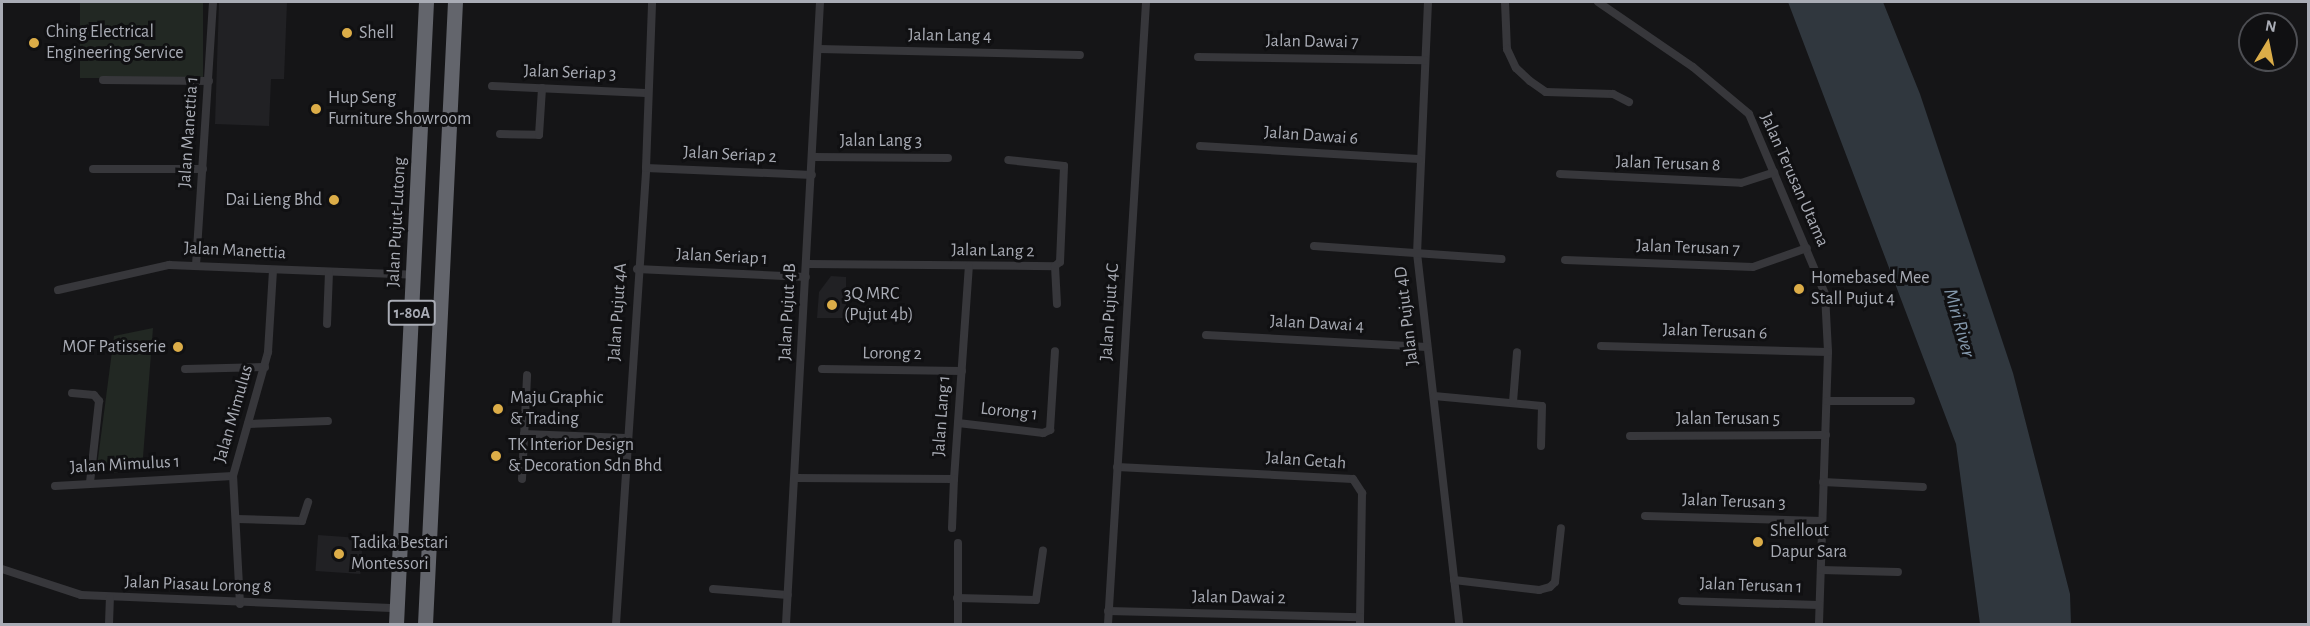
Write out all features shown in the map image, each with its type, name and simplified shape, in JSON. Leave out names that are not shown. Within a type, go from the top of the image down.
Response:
[{"type":"highway","name":"Jalan Pujut-Lutong","points":[[396,624],[426,2]]},
{"type":"highway","points":[[425,624],[455,2]]},
{"type":"street","name":"Jalan Manettia 1","points":[[196,265],[213,2]]},
{"type":"street","name":"Jalan Pujut 4A","points":[[616,624],[637,269],[646,168],[646,93],[652,2]]},
{"type":"street","name":"Jalan Pujut 4B","points":[[786,624],[819,49],[819,2]]},
{"type":"street","name":"Jalan Pujut 4C","points":[[1108,624],[1146,2]]},
{"type":"street","name":"Jalan Pujut 4D","points":[[1428,2],[1419,159],[1417,254],[1459,624]]},
{"type":"street","points":[[1505,2],[1507,49],[1516,68],[1530,81],[1546,92],[1613,94],[1629,102]]},
{"type":"street","name":"Jalan Terusan Utama","points":[[1598,2],[1616,6],[1734,98],[1749,114],[1825,294],[1828,352],[1819,624]]},
{"type":"street","name":"Jalan Lang 4","points":[[819,49],[1080,55]]},
{"type":"street","name":"Jalan Dawai 7","points":[[1198,57],[1425,60]]},
{"type":"street","points":[[103,81],[209,81]]},
{"type":"street","name":"Jalan Seriap 3","points":[[492,86],[646,93]]},
{"type":"street","points":[[500,134],[539,135],[542,88]]},
{"type":"street","name":"Jalan Dawai 6","points":[[1200,146],[1419,159]]},
{"type":"street","name":"Jalan Lang 3","points":[[813,157],[948,158]]},
{"type":"street","name":"Jalan Lang 2","points":[[807,264],[1055,266],[1060,262],[1064,166],[1008,160]]},
{"type":"street","name":"Jalan Seriap 2","points":[[646,168],[812,175]]},
{"type":"street","points":[[93,169],[203,170]]},
{"type":"street","name":"Jalan Terusan 8","points":[[1560,174],[1742,183],[1774,172]]},
{"type":"street","points":[[1314,246],[1502,259]]},
{"type":"street","name":"Jalan Terusan 7","points":[[1565,260],[1753,267],[1807,248]]},
{"type":"street","name":"Jalan Manettia","points":[[58,290],[169,264],[414,275]]},
{"type":"street","points":[[1055,266],[1057,304]]},
{"type":"street","name":"Jalan Lang 1","points":[[795,478],[954,479],[969,267]]},
{"type":"street","name":"Jalan Seriap 1","points":[[637,269],[806,277]]},
{"type":"street","name":"Jalan Mimulus","points":[[240,604],[233,476],[265,367],[273,270]]},
{"type":"street","points":[[327,324],[329,272]]},
{"type":"street","name":"Jalan Dawai 4","points":[[1206,335],[1427,347]]},
{"type":"street","name":"Jalan Terusan 6","points":[[1601,346],[1828,352]]},
{"type":"street","name":"Lorong 1","points":[[958,423],[1042,433],[1050,430],[1055,351]]},
{"type":"street","points":[[1513,402],[1517,352]]},
{"type":"street","points":[[185,369],[265,367]]},
{"type":"street","name":"Lorong 2","points":[[822,369],[962,371]]},
{"type":"street","points":[[522,479],[527,375]]},
{"type":"street","points":[[72,393],[94,395],[99,401],[90,482]]},
{"type":"street","points":[[1434,396],[1542,406],[1541,446]]},
{"type":"street","points":[[1827,400],[1911,401]]},
{"type":"street","points":[[248,424],[328,421]]},
{"type":"street","points":[[524,434],[626,438]]},
{"type":"street","name":"Jalan Terusan 5","points":[[1630,436],[1826,435]]},
{"type":"street","name":"Jalan Getah","points":[[1117,467],[1353,479],[1362,493],[1360,621]]},
{"type":"street","name":"Jalan Mimulus 1","points":[[56,486],[90,482],[233,476]]},
{"type":"street","points":[[952,528],[954,479]]},
{"type":"street","points":[[1823,482],[1923,487]]},
{"type":"street","points":[[237,519],[302,521],[308,502]]},
{"type":"street","name":"Jalan Terusan 3","points":[[1645,516],[1822,521]]},
{"type":"street","points":[[1454,579],[1539,590],[1550,587],[1555,582],[1561,528]]},
{"type":"street","points":[[958,543],[958,624]]},
{"type":"street","points":[[957,598],[1036,600],[1043,550]]},
{"type":"street","name":"Jalan Piasau Lorong 8","points":[[2,569],[62,591],[110,598],[397,608]]},
{"type":"street","points":[[1821,570],[1898,572]]},
{"type":"street","points":[[713,589],[788,595]]},
{"type":"street","points":[[109,624],[110,598]]},
{"type":"street","name":"Jalan Terusan 1","points":[[1682,601],[1819,605]]},
{"type":"street","name":"Jalan Dawai 2","points":[[1108,611],[1360,621]]},
{"type":"shaded area","points":[[80,2],[203,2],[203,78],[80,78]]},
{"type":"shaded area","points":[[219,2],[287,2],[284,79],[271,79],[269,126],[215,124]]},
{"type":"shaded area","name":"3Q MRC (Pujut 4b)","points":[[831,276],[846,277],[846,318],[817,318],[819,292]]},
{"type":"shaded area","points":[[153,328],[142,470],[96,474],[114,336]]},
{"type":"shaded area","name":"Tadika Bestari Montessori","points":[[318,535],[363,538],[360,574],[315,571]]},
{"type":"water","name":"Miri River","points":[[1788,2],[1883,2],[1920,94],[2013,373],[2070,594],[2071,624],[1980,624],[1956,444]]},
{"type":"place","name":"Shell","points":[[347,33]]},
{"type":"place","name":"Ching Electrical Engineering Service","points":[[34,43]]},
{"type":"place","name":"Hup Seng Furniture Showroom","points":[[316,109]]},
{"type":"place","name":"Dai Lieng Bhd","points":[[334,200]]},
{"type":"place","name":"Homebased Mee Stall Pujut 4","points":[[1799,289]]},
{"type":"place","name":"3Q MRC (Pujut 4b)","points":[[832,305]]},
{"type":"place","name":"MOF Patisserie","points":[[178,347]]},
{"type":"place","name":"Maju Graphic & Trading","points":[[498,409]]},
{"type":"place","name":"TK Interior Design & Decoration Sdn Bhd","points":[[496,456]]},
{"type":"place","name":"Shellout Dapur Sara","points":[[1758,542]]},
{"type":"place","name":"Tadika Bestari Montessori","points":[[339,554]]}]
